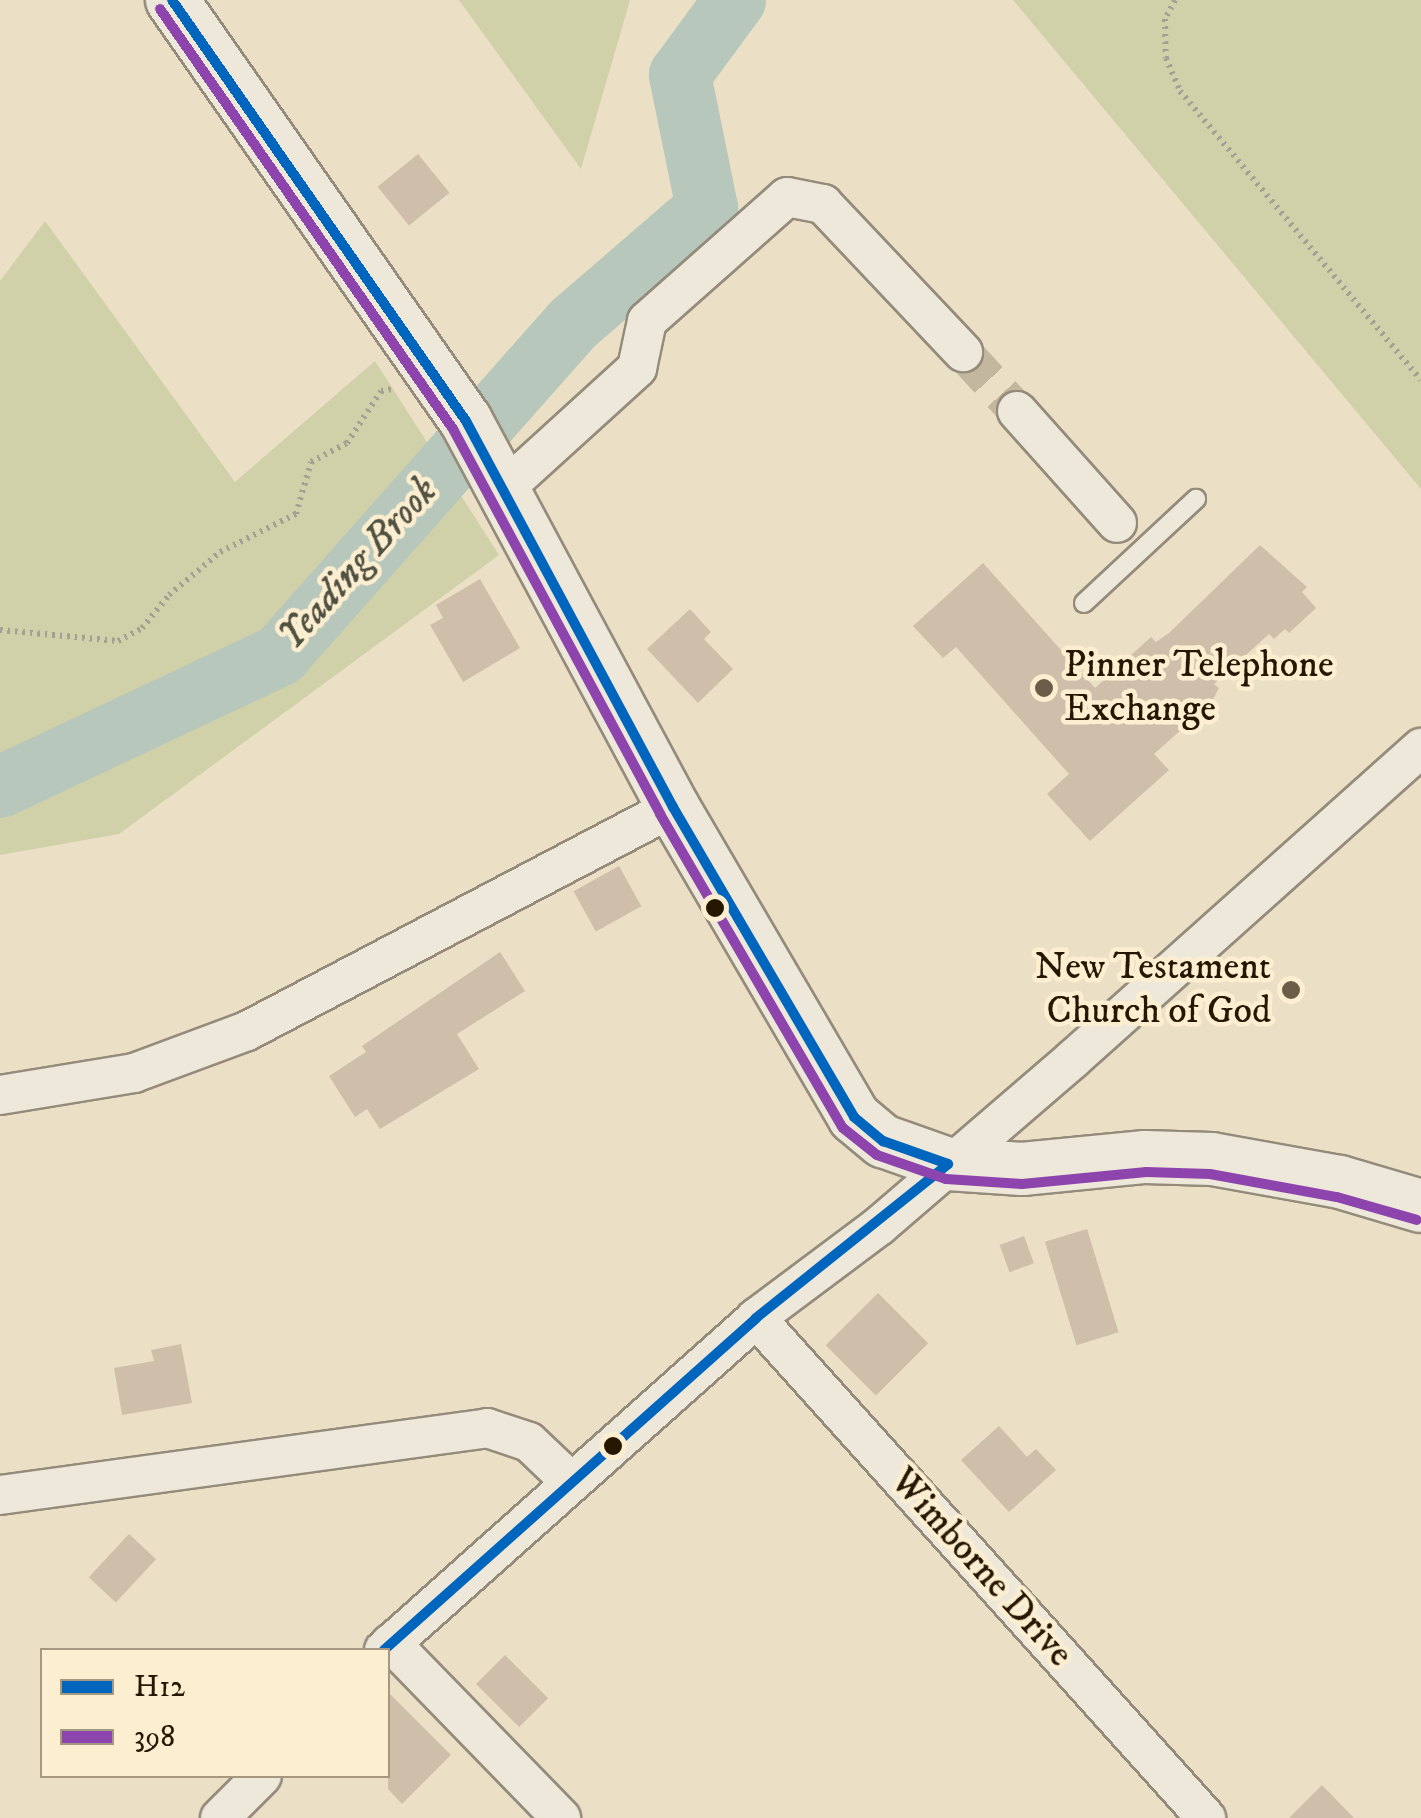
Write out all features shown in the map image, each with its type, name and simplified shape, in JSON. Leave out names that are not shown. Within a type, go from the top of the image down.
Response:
[{"type":"street","points":[[172,0],[483,455],[673,807],[854,1117],[883,1142],[948,1164],[1022,1169],[1145,1157],[1212,1160],[1340,1182],[1421,1206]]},
{"type":"street","points":[[483,455],[637,368],[646,321],[787,197],[807,196],[823,204],[963,352]]},
{"type":"street","points":[[1017,411],[1129,536]]},
{"type":"street","points":[[387,1647],[569,1480],[756,1318],[948,1164],[1421,748]]},
{"type":"street","points":[[0,1096],[134,1074],[246,1031],[673,807]]},
{"type":"street","name":"Wimborne Drive","points":[[756,1318],[1206,1818]]},
{"type":"street","points":[[0,1494],[487,1428],[529,1442],[569,1480]]},
{"type":"street","points":[[390,1650],[560,1818]]},
{"type":"street","points":[[220,1818],[260,1778]]},
{"type":"lane","points":[[1084,603],[1129,536],[1196,498]]},
{"type":"path","points":[[1176,0],[1165,19],[1166,58],[1180,91],[1421,380]]},
{"type":"path","points":[[0,630],[118,641],[142,628],[169,595],[220,552],[296,514],[311,462],[347,442],[381,391],[402,388]]},
{"type":"green space","points":[[459,0],[630,0],[581,169]]},
{"type":"green space","points":[[1013,0],[1421,0],[1421,489]]},
{"type":"green space","points":[[45,221],[235,482],[375,361],[499,555],[119,834],[0,855],[0,281]]},
{"type":"building","points":[[418,154],[449,193],[409,226],[378,187]]},
{"type":"building","points":[[1260,545],[1307,587],[1302,592],[1316,608],[1289,633],[1285,629],[1274,639],[1269,634],[1214,684],[1219,688],[1211,703],[1154,754],[1169,770],[1090,841],[1047,794],[1069,774],[956,647],[943,658],[913,626],[983,563],[1095,688],[1151,637],[1156,642],[1169,633]]},
{"type":"building","points":[[480,579],[520,648],[463,682],[430,625],[443,618],[436,605]]},
{"type":"building","points":[[690,609],[711,632],[704,639],[733,669],[698,703],[647,649]]},
{"type":"building","points":[[619,866],[641,906],[596,931],[574,891]]},
{"type":"building","points":[[500,952],[525,991],[457,1034],[479,1069],[380,1129],[367,1109],[355,1117],[329,1076],[366,1052],[362,1046]]},
{"type":"building","points":[[1087,1229],[1119,1332],[1076,1345],[1045,1242]]},
{"type":"building","points":[[1024,1236],[1034,1263],[1009,1272],[1000,1245]]},
{"type":"building","points":[[878,1293],[928,1343],[876,1396],[826,1345]]},
{"type":"building","points":[[181,1344],[192,1403],[122,1415],[114,1368],[154,1361],[151,1350]]},
{"type":"building","points":[[999,1426],[1027,1457],[1036,1449],[1056,1470],[1009,1512],[961,1460]]},
{"type":"building","points":[[129,1534],[156,1559],[116,1602],[89,1577]]},
{"type":"building","points":[[505,1655],[548,1698],[519,1727],[476,1684]]},
{"type":"building","points":[[390,1694],[451,1755],[402,1804],[388,1789]]},
{"type":"building","points":[[1322,1785],[1354,1818],[1289,1818]]},
{"type":"waterway","name":"Yeading Brook","points":[[0,787],[280,655],[574,323],[707,208],[680,75],[735,0]]},
{"type":"tunnel","points":[[963,352],[1017,411]]},
{"type":"transit line","name":"H12","points":[[172,0],[466,421],[673,807],[854,1117],[883,1141],[948,1164]]},
{"type":"transit line","name":"398","points":[[160,9],[453,429],[660,814],[843,1128],[877,1155],[946,1179],[1022,1184],[1146,1172],[1210,1174],[1337,1197],[1417,1220]]},
{"type":"transit line","name":"H12","points":[[386,1648],[756,1318],[948,1164]]},
{"type":"place","name":"Pinner Telephone Exchange","points":[[1044,688]]},
{"type":"place","name":"New Testament Church of God","points":[[1291,990]]}]
